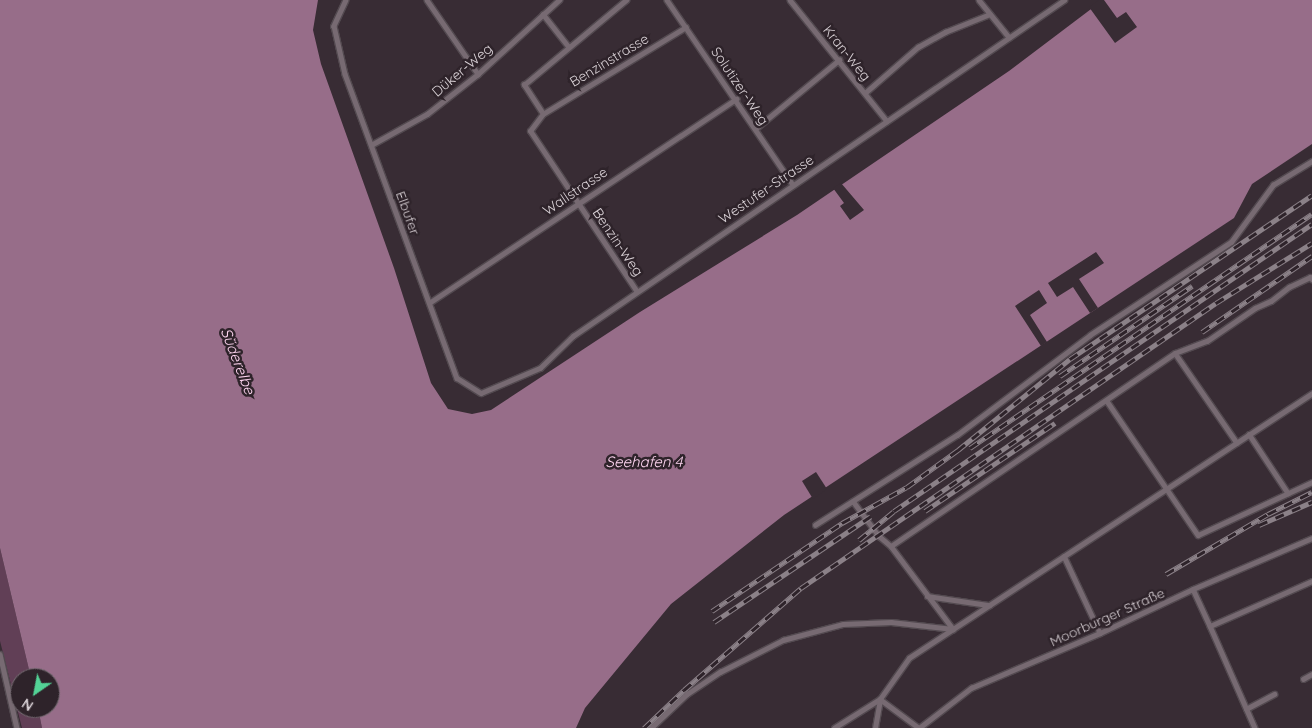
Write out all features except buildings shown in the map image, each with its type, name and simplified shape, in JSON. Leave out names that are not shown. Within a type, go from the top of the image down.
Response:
[{"type":"lane","name":"Elbufer","points":[[346,0],[334,26],[345,74],[456,378],[481,393]]},
{"type":"lane","points":[[427,0],[478,74]]},
{"type":"lane","name":"Düker-Weg","points":[[371,145],[427,114],[478,74],[559,0]]},
{"type":"lane","points":[[543,114],[524,85],[626,0]]},
{"type":"lane","name":"Solutizer-Weg","points":[[667,0],[793,185]]},
{"type":"lane","name":"Kran-Weg","points":[[790,0],[886,121]]},
{"type":"lane","points":[[979,0],[1010,38]]},
{"type":"lane","name":"Westufer-Strasse","points":[[481,393],[540,368],[573,336],[1064,0]]},
{"type":"lane","points":[[543,14],[569,47]]},
{"type":"lane","points":[[865,93],[918,47],[945,32],[990,14]]},
{"type":"lane","name":"Benzinstrasse","points":[[543,114],[686,27]]},
{"type":"lane","points":[[755,129],[839,60]]},
{"type":"lane","name":"Wallstrasse","points":[[429,303],[578,202],[736,99]]},
{"type":"lane","name":"Benzin-Weg","points":[[543,114],[530,131],[638,292]]},
{"type":"lane","points":[[815,525],[957,435],[1090,335],[1231,242],[1273,185],[1312,162]]},
{"type":"lane","points":[[891,546],[1175,353],[1207,341],[1255,308],[1271,301],[1289,287],[1310,277],[1312,279]]},
{"type":"lane","points":[[1175,353],[1237,442]]},
{"type":"lane","points":[[834,728],[880,699],[909,658],[1312,393]]},
{"type":"lane","points":[[1107,401],[1198,535],[1312,482]]},
{"type":"lane","points":[[1250,434],[1288,493]]},
{"type":"lane","points":[[854,502],[878,534],[891,546],[953,629]]},
{"type":"lane","name":"Moorburger Straße","points":[[919,728],[971,688],[1100,633],[1193,589],[1312,538]]},
{"type":"lane","points":[[1064,556],[1100,633]]},
{"type":"lane","points":[[1210,626],[1312,581]]},
{"type":"lane","points":[[1193,589],[1255,728]]},
{"type":"lane","points":[[927,596],[989,605]]},
{"type":"lane","points":[[651,728],[687,694],[720,672],[746,657],[783,640],[843,624],[891,622],[953,629]]},
{"type":"lane","points":[[0,654],[17,728]]},
{"type":"lane","points":[[1302,679],[1312,674]]},
{"type":"lane","points":[[1246,709],[1274,694]]},
{"type":"lane","points":[[880,699],[919,728]]},
{"type":"lane","points":[[875,728],[880,699]]},
{"type":"shaded area","points":[[0,548],[29,668],[10,668],[10,681],[0,641]]},
{"type":"shaded area","points":[[19,718],[40,718],[42,728],[22,728]]},
{"type":"water","points":[[0,0],[318,0],[313,30],[321,64],[394,268],[431,383],[448,409],[472,414],[491,410],[640,312],[797,215],[1009,71],[1103,0],[1312,0],[1312,144],[1252,184],[1234,218],[784,515],[671,604],[585,708],[576,728],[42,728],[40,718],[60,718],[60,668],[29,668],[0,548]]},
{"type":"pier","points":[[1099,0],[1104,0],[1117,18],[1126,12],[1137,27],[1115,43],[1089,7]]},
{"type":"pier","points":[[841,183],[864,210],[850,220],[840,206],[844,203],[833,188]]},
{"type":"pier","points":[[1096,252],[1104,263],[1079,279],[1098,308],[1090,313],[1073,287],[1057,297],[1048,283]]},
{"type":"pier","points":[[1039,290],[1047,303],[1030,315],[1047,342],[1041,346],[1015,306]]},
{"type":"pier","points":[[816,472],[827,489],[813,499],[802,481]]},
{"type":"railway","points":[[712,611],[842,523],[907,487],[958,450],[1070,359],[1312,195]]},
{"type":"railway","points":[[970,448],[1312,214]]},
{"type":"railway","points":[[859,540],[894,511],[1312,224]]},
{"type":"railway","points":[[644,728],[684,690],[801,588],[1216,303],[1312,243]]},
{"type":"railway","points":[[1202,332],[1312,256]]},
{"type":"railway","points":[[1060,376],[1192,286]]},
{"type":"railway","points":[[925,511],[1055,423]]},
{"type":"railway","points":[[1166,574],[1268,514],[1312,492]]},
{"type":"railway","points":[[1259,525],[1312,502]]},
{"type":"railway","points":[[714,622],[871,516]]},
{"type":"water label","name":"Süderelbe","points":[[238,361]]},
{"type":"water label","name":"Seehafen 4","points":[[644,462]]}]
